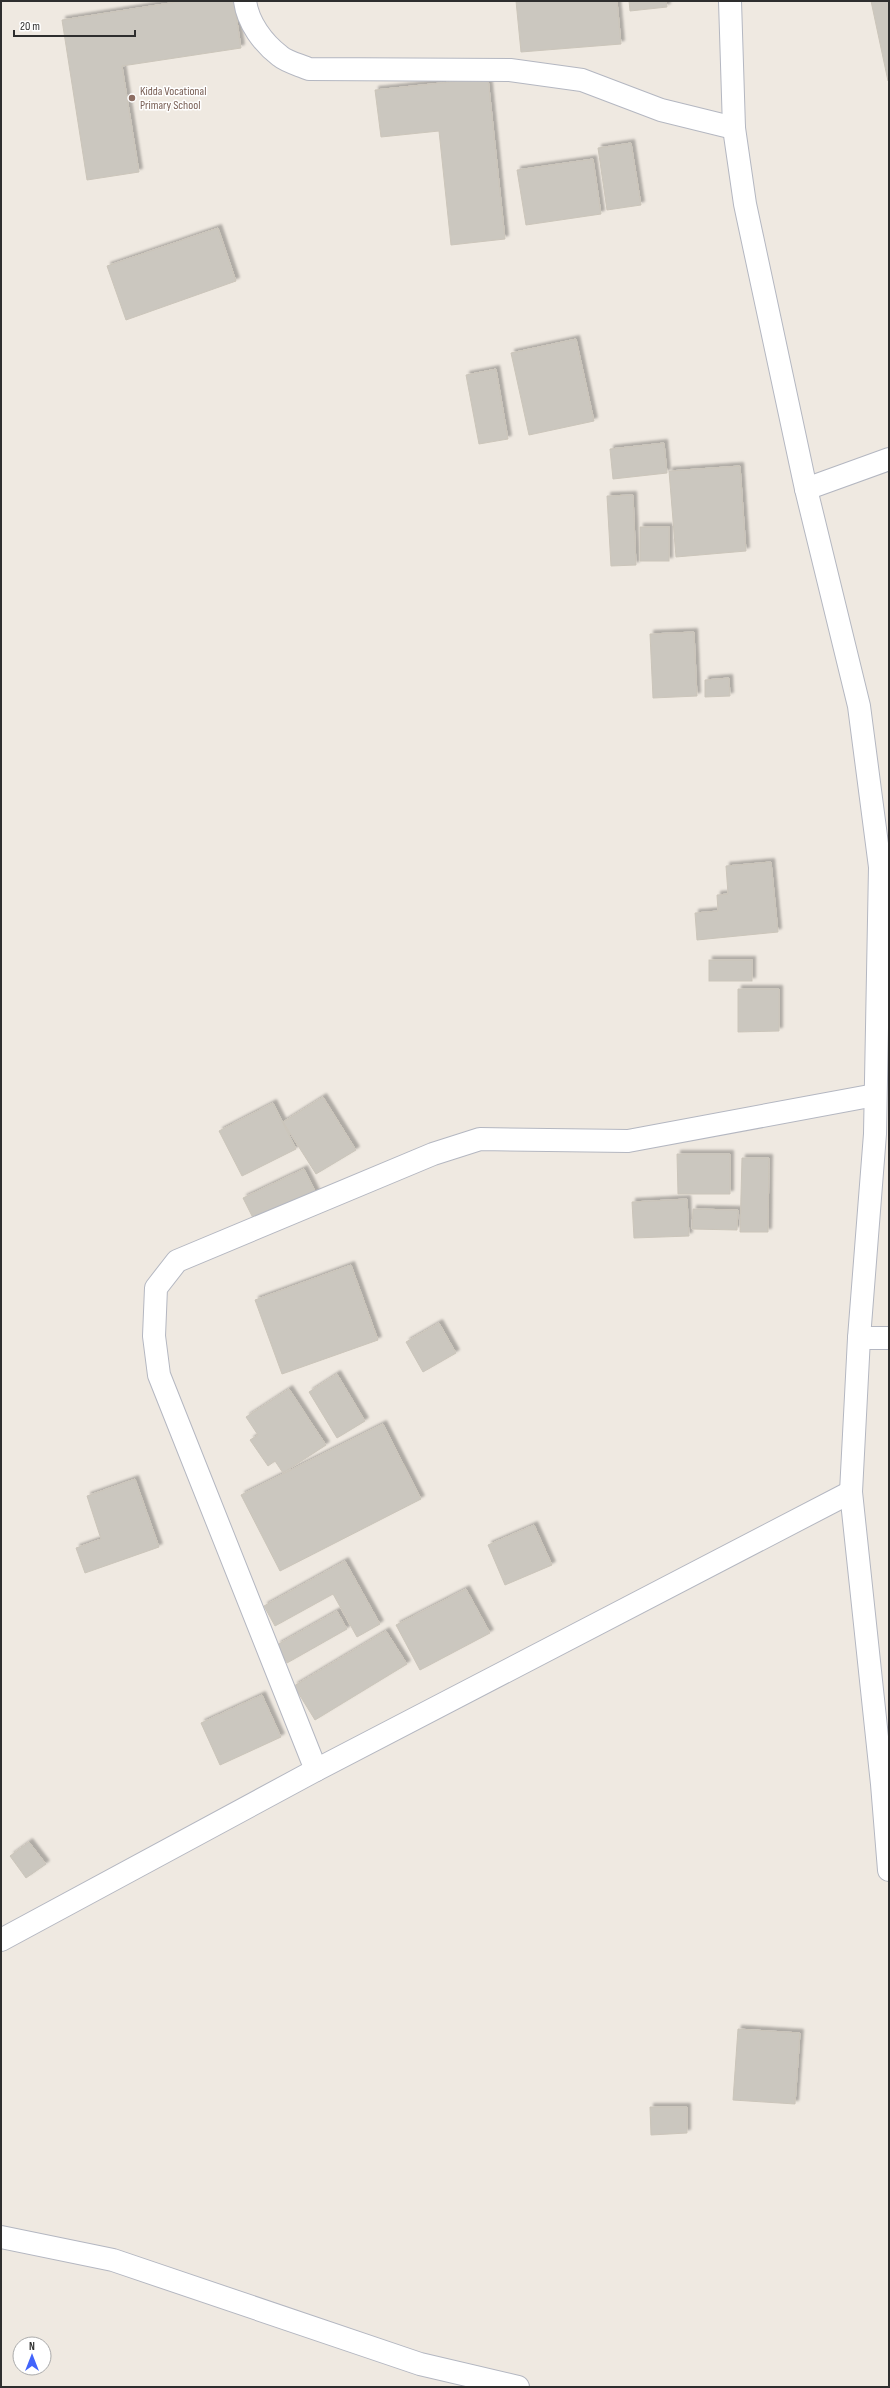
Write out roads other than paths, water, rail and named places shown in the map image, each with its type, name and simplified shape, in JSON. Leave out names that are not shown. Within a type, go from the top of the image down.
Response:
[{"type":"street","points":[[245,1],[246,10],[258,34],[281,57],[309,69],[510,70],[582,80],[661,110],[734,128]]},
{"type":"street","points":[[730,1],[734,128],[745,204],[806,489],[859,706],[880,867],[875,1134],[859,1338],[851,1492],[882,1784],[889,1870]]},
{"type":"street","points":[[806,489],[889,459]]},
{"type":"street","points":[[316,1770],[159,1375],[154,1336],[156,1288],[177,1261],[433,1154],[480,1139],[628,1141],[875,1095]]},
{"type":"street","points":[[859,1338],[889,1338]]},
{"type":"street","points":[[1,1940],[316,1770],[851,1492]]},
{"type":"street","points":[[1,2237],[113,2260],[420,2364],[518,2387]]},
{"type":"place","name":"Kidda Vocational Primary School","points":[[132,98]]}]
